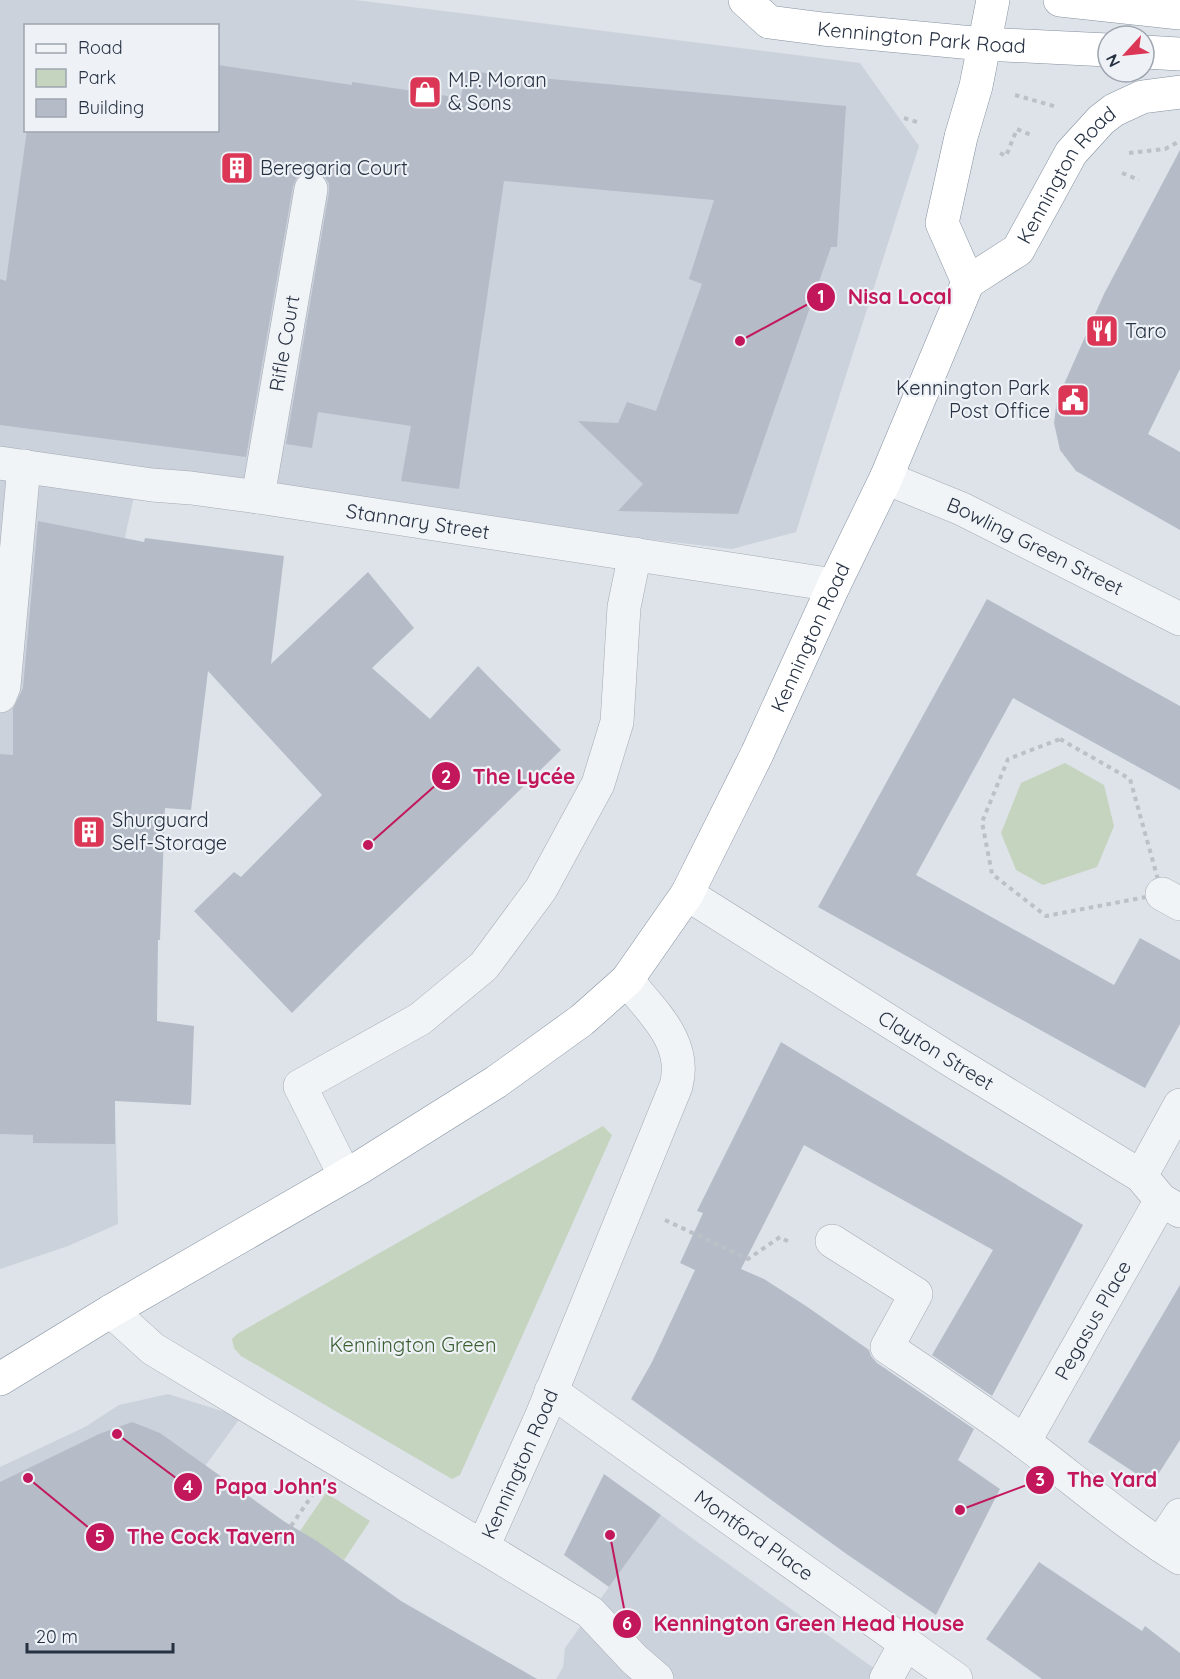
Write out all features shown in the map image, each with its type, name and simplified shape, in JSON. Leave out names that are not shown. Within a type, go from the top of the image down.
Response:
[{"type":"highway","name":"Kennington Park Road","points":[[745,0],[769,22],[984,44],[1096,49]]},
{"type":"highway","points":[[968,282],[942,223],[961,137],[976,86],[993,0]]},
{"type":"highway","points":[[1060,0],[1180,13]]},
{"type":"highway","points":[[1156,53],[1180,54]]},
{"type":"highway","name":"Kennington Road","points":[[0,1379],[111,1311],[345,1176],[496,1082],[582,1020],[627,980],[687,894],[757,754],[834,585],[886,478],[968,282],[1018,250],[1071,153],[1101,120],[1114,110],[1142,98],[1180,92]]},
{"type":"street","name":"Rifle Court","points":[[258,497],[311,189]]},
{"type":"street","name":"Stannary Street","points":[[12,465],[258,497],[834,585]]},
{"type":"street","points":[[0,696],[4,686],[12,465]]},
{"type":"street","name":"Bowling Green Street","points":[[886,478],[962,509],[1180,619]]},
{"type":"street","points":[[345,1176],[300,1086],[420,1019],[484,966],[541,889],[598,784],[617,722],[624,607],[635,554]]},
{"type":"street","name":"Clayton Street","points":[[687,894],[944,1056],[1141,1176],[1171,1205]]},
{"type":"street","name":"Kennington Road","points":[[111,1311],[153,1349],[483,1547],[630,1202],[680,1072],[675,1044],[627,980]]},
{"type":"street","points":[[1141,1176],[1180,1105]]},
{"type":"street","name":"Pegasus Place","points":[[1024,1442],[1171,1205]]},
{"type":"street","points":[[832,1241],[916,1294],[887,1347],[1024,1442],[1170,1552],[1180,1515]]},
{"type":"street","name":"Montford Place","points":[[551,1391],[956,1679]]},
{"type":"street","points":[[483,1547],[590,1612],[634,1659],[657,1679]]},
{"type":"street","points":[[886,1679],[906,1643]]},
{"type":"path","points":[[1013,95],[1056,106]]},
{"type":"path","points":[[903,118],[920,123]]},
{"type":"path","points":[[994,151],[1006,156],[1017,129],[1032,135]]},
{"type":"path","points":[[1122,173],[1139,180]]},
{"type":"path","points":[[1060,739],[1130,779],[1171,899],[1046,916],[992,874],[982,822],[1008,759],[1060,739]]},
{"type":"path","points":[[630,1202],[748,1259],[780,1238],[795,1245],[806,1226],[832,1241]]},
{"type":"path","points":[[291,1526],[313,1495]]},
{"type":"shaded area","points":[[0,0],[355,0],[860,63],[919,146],[796,532],[732,549],[527,525],[140,471],[126,532],[108,677],[110,892],[118,1224],[68,1246],[0,1269]]},
{"type":"shaded area","points":[[168,1394],[241,1417],[205,1466],[0,1671],[0,1467],[85,1427],[119,1405]]},
{"type":"shaded area","points":[[661,1515],[889,1679],[556,1679],[563,1667],[565,1648]]},
{"type":"green space","points":[[1065,763],[1104,785],[1114,826],[1097,867],[1043,885],[1016,870],[1001,833],[1021,783]]},
{"type":"green space","name":"Kennington Green","points":[[603,1126],[612,1135],[460,1475],[452,1479],[241,1356],[234,1348],[232,1339],[237,1334]]},
{"type":"green space","points":[[326,1493],[370,1521],[344,1560],[300,1531]]},
{"type":"building","points":[[219,65],[461,98],[465,71],[846,106],[837,247],[831,247],[738,514],[618,511],[643,484],[578,421],[618,423],[627,402],[656,411],[702,284],[689,279],[714,200],[504,181],[459,489],[401,481],[411,426],[318,412],[312,448],[286,444],[329,192],[329,183],[323,175],[314,171],[304,172],[297,177],[293,186],[246,457],[0,425],[0,279],[6,281],[27,132],[219,132]]},
{"type":"building","points":[[1180,150],[1180,369],[1148,434],[1180,452],[1180,530],[1076,471],[1060,450],[1054,423],[1057,400],[1104,294]]},
{"type":"building","points":[[38,521],[144,542],[145,538],[284,556],[271,664],[368,572],[414,628],[372,668],[430,719],[478,666],[561,750],[292,1013],[194,911],[234,872],[241,877],[322,795],[208,671],[191,810],[165,808],[160,940],[158,940],[157,1021],[194,1026],[191,1105],[115,1101],[115,1144],[33,1143],[33,1135],[0,1134],[0,754],[13,755],[13,709],[23,688]]},
{"type":"building","points":[[987,599],[1180,706],[1180,790],[1013,698],[916,875],[1114,985],[1140,938],[1180,960],[1180,1024],[1145,1088],[818,907]]},
{"type":"building","points":[[781,1042],[1083,1225],[992,1396],[932,1355],[993,1250],[804,1145],[741,1269],[764,1279],[806,1306],[869,1350],[877,1363],[974,1429],[958,1460],[1000,1489],[936,1615],[848,1555],[631,1399],[652,1362],[695,1270],[680,1263],[703,1213],[697,1211]]},
{"type":"building","points":[[1180,1285],[1180,1440],[1152,1484],[1088,1442]]},
{"type":"building","points":[[132,1422],[160,1433],[401,1601],[537,1679],[0,1679],[0,1482],[99,1434]]},
{"type":"building","points":[[604,1474],[661,1515],[609,1587],[564,1555]]},
{"type":"building","points":[[1039,1562],[1142,1631],[1145,1626],[1180,1653],[1180,1679],[1042,1679],[986,1639]]},
{"type":"place","name":"M.P. Moran & Sons","points":[[425,92]]},
{"type":"place","name":"Beregaria Court","points":[[237,168]]},
{"type":"place","name":"Taro","points":[[1102,331]]},
{"type":"place","name":"Nisa Local","points":[[740,341]]},
{"type":"place","name":"Kennington Park Post Office","points":[[1073,400]]},
{"type":"place","name":"Shurguard Self-Storage","points":[[89,832]]},
{"type":"place","name":"The Lycée","points":[[368,845]]},
{"type":"place","name":"Papa John's","points":[[117,1434]]},
{"type":"place","name":"The Cock Tavern","points":[[28,1478]]},
{"type":"place","name":"The Yard","points":[[960,1510]]},
{"type":"place","name":"Kennington Green Head House","points":[[610,1535]]}]
